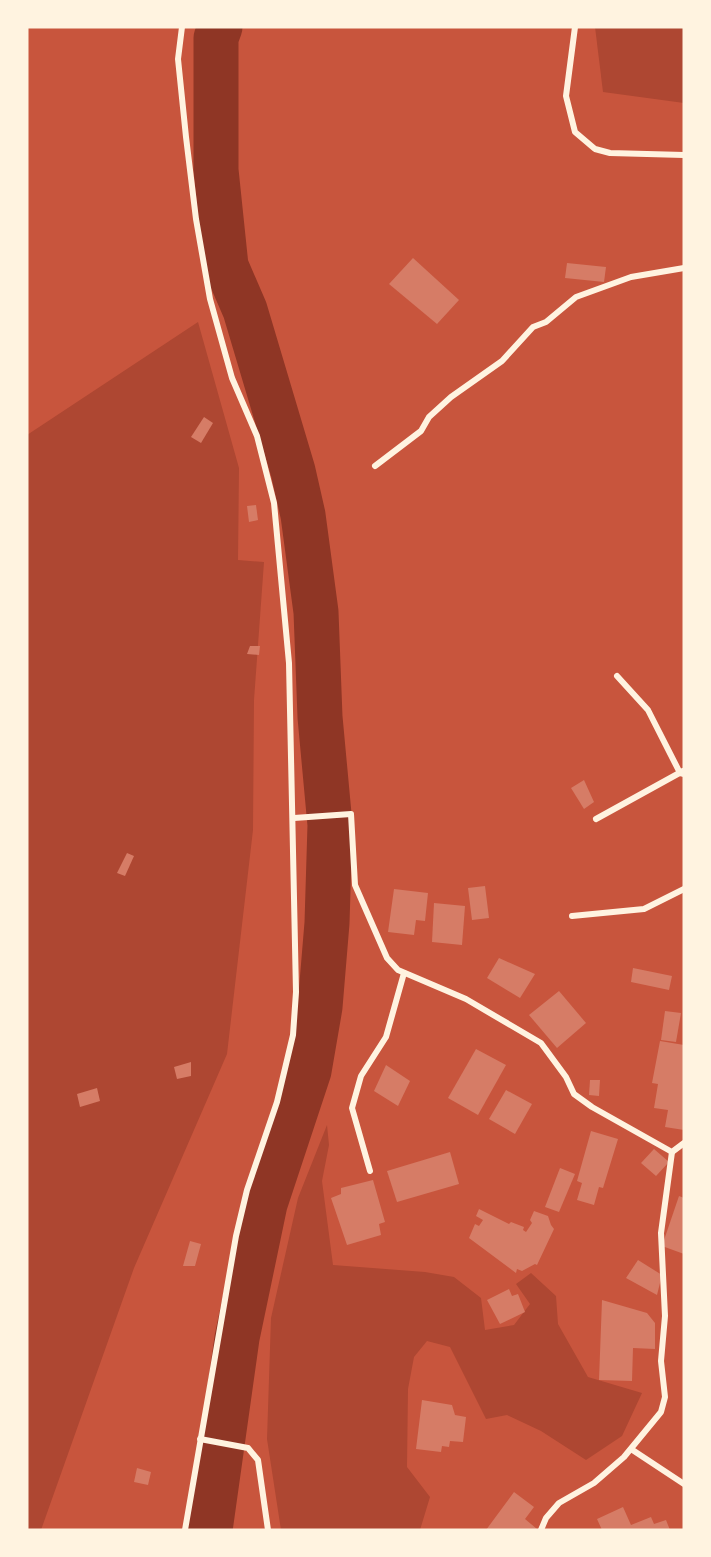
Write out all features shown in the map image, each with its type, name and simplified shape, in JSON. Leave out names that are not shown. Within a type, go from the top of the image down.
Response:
[{"type":"street","points":[[182,27],[178,59],[196,219],[210,300],[232,378],[257,436],[274,503],[289,663],[296,992],[293,1035],[277,1102],[246,1190],[236,1236],[185,1530]]},
{"type":"street","points":[[575,27],[566,96],[575,132],[595,149],[610,153],[684,154]]},
{"type":"street","points":[[375,466],[421,431],[429,417],[451,397],[502,361],[534,327],[546,322],[576,297],[632,277],[684,268]]},
{"type":"street","points":[[596,819],[683,773],[648,710],[617,676]]},
{"type":"street","points":[[294,818],[351,814],[355,885],[387,958],[398,970],[466,999],[541,1043],[566,1077],[574,1094],[592,1107],[672,1152]]},
{"type":"street","points":[[572,916],[644,909],[684,889]]},
{"type":"street","points":[[370,1171],[352,1108],[361,1076],[386,1037],[404,973]]},
{"type":"street","points":[[542,1530],[546,1518],[559,1503],[594,1483],[631,1449],[661,1413],[665,1398],[661,1361],[665,1316],[662,1233],[672,1152],[684,1143]]},
{"type":"street","points":[[200,1439],[248,1448],[258,1460],[268,1530]]},
{"type":"street","points":[[631,1449],[684,1484]]},
{"type":"shaded area","points":[[595,27],[684,27],[684,103],[603,92]]},
{"type":"shaded area","points":[[198,322],[239,468],[238,560],[264,562],[254,700],[253,830],[227,1054],[134,1268],[41,1530],[27,1530],[27,435]]},
{"type":"shaded area","points":[[327,1125],[329,1145],[322,1181],[333,1265],[425,1272],[454,1277],[481,1298],[485,1330],[514,1325],[530,1304],[516,1284],[531,1273],[556,1296],[558,1324],[588,1377],[642,1393],[622,1436],[586,1460],[541,1431],[507,1415],[486,1419],[450,1347],[427,1341],[414,1357],[408,1389],[407,1467],[430,1497],[420,1530],[281,1530],[267,1439],[271,1318],[298,1198]]},
{"type":"building","points":[[413,258],[459,300],[437,324],[389,284]]},
{"type":"building","points":[[567,263],[606,267],[604,282],[565,278]]},
{"type":"building","points":[[204,417],[213,423],[201,443],[191,437]]},
{"type":"building","points":[[256,505],[258,520],[249,522],[247,506]]},
{"type":"building","points":[[250,646],[260,646],[259,655],[247,654]]},
{"type":"building","points":[[584,780],[594,802],[584,809],[571,788]]},
{"type":"building","points":[[127,853],[134,856],[125,876],[117,873]]},
{"type":"building","points":[[485,886],[489,918],[472,920],[468,888]]},
{"type":"building","points":[[394,889],[428,893],[425,921],[416,920],[414,935],[388,932]]},
{"type":"building","points":[[434,903],[465,906],[462,945],[432,942]]},
{"type":"building","points":[[499,958],[535,974],[520,998],[487,978]]},
{"type":"building","points":[[633,968],[672,976],[669,990],[631,982]]},
{"type":"building","points":[[559,991],[586,1023],[557,1048],[529,1015]]},
{"type":"building","points":[[665,1011],[681,1013],[676,1042],[661,1040]]},
{"type":"building","points":[[660,1041],[684,1045],[684,1130],[665,1127],[668,1110],[654,1108],[658,1084],[652,1083]]},
{"type":"building","points":[[476,1049],[506,1065],[478,1115],[448,1098]]},
{"type":"building","points":[[191,1062],[191,1076],[177,1079],[174,1067]]},
{"type":"building","points":[[386,1065],[410,1081],[398,1106],[374,1091]]},
{"type":"building","points":[[590,1080],[600,1080],[599,1096],[589,1095]]},
{"type":"building","points":[[97,1088],[100,1101],[80,1107],[77,1094]]},
{"type":"building","points":[[506,1090],[532,1104],[515,1134],[489,1119]]},
{"type":"building","points":[[591,1131],[618,1139],[603,1188],[599,1187],[594,1205],[577,1200],[582,1183],[577,1181]]},
{"type":"building","points":[[654,1149],[669,1162],[656,1176],[641,1163]]},
{"type":"building","points":[[450,1152],[459,1184],[397,1202],[387,1171]]},
{"type":"building","points":[[560,1168],[575,1174],[559,1212],[545,1207]]},
{"type":"building","points":[[373,1180],[385,1222],[379,1224],[381,1235],[347,1245],[331,1198],[341,1194],[341,1188]]},
{"type":"building","points":[[679,1196],[684,1198],[684,1254],[662,1246]]},
{"type":"building","points":[[479,1209],[509,1224],[511,1222],[524,1227],[523,1230],[526,1232],[532,1223],[530,1220],[534,1211],[548,1216],[554,1229],[537,1265],[522,1271],[517,1269],[516,1273],[469,1238],[475,1224],[479,1226],[483,1220],[476,1216]]},
{"type":"building","points":[[190,1241],[201,1244],[195,1266],[183,1266]]},
{"type":"building","points":[[638,1260],[662,1275],[657,1295],[626,1278]]},
{"type":"building","points":[[509,1289],[512,1296],[518,1294],[525,1312],[500,1324],[487,1300]]},
{"type":"building","points":[[602,1300],[647,1313],[655,1323],[655,1349],[633,1348],[632,1381],[599,1380]]},
{"type":"building","points":[[422,1400],[452,1405],[455,1415],[466,1417],[463,1442],[450,1441],[449,1447],[442,1446],[441,1452],[416,1449]]},
{"type":"building","points":[[137,1468],[151,1472],[148,1485],[134,1482]]},
{"type":"building","points":[[514,1492],[534,1507],[525,1519],[537,1529],[486,1530]]},
{"type":"building","points":[[623,1507],[631,1525],[651,1517],[654,1524],[666,1520],[670,1530],[602,1530],[597,1519]]},
{"type":"waterway","points":[[210,1530],[237,1338],[265,1204],[309,1071],[320,1007],[327,923],[330,825],[320,717],[316,612],[303,515],[293,471],[245,310],[226,266],[216,170],[216,38],[220,27]]}]
